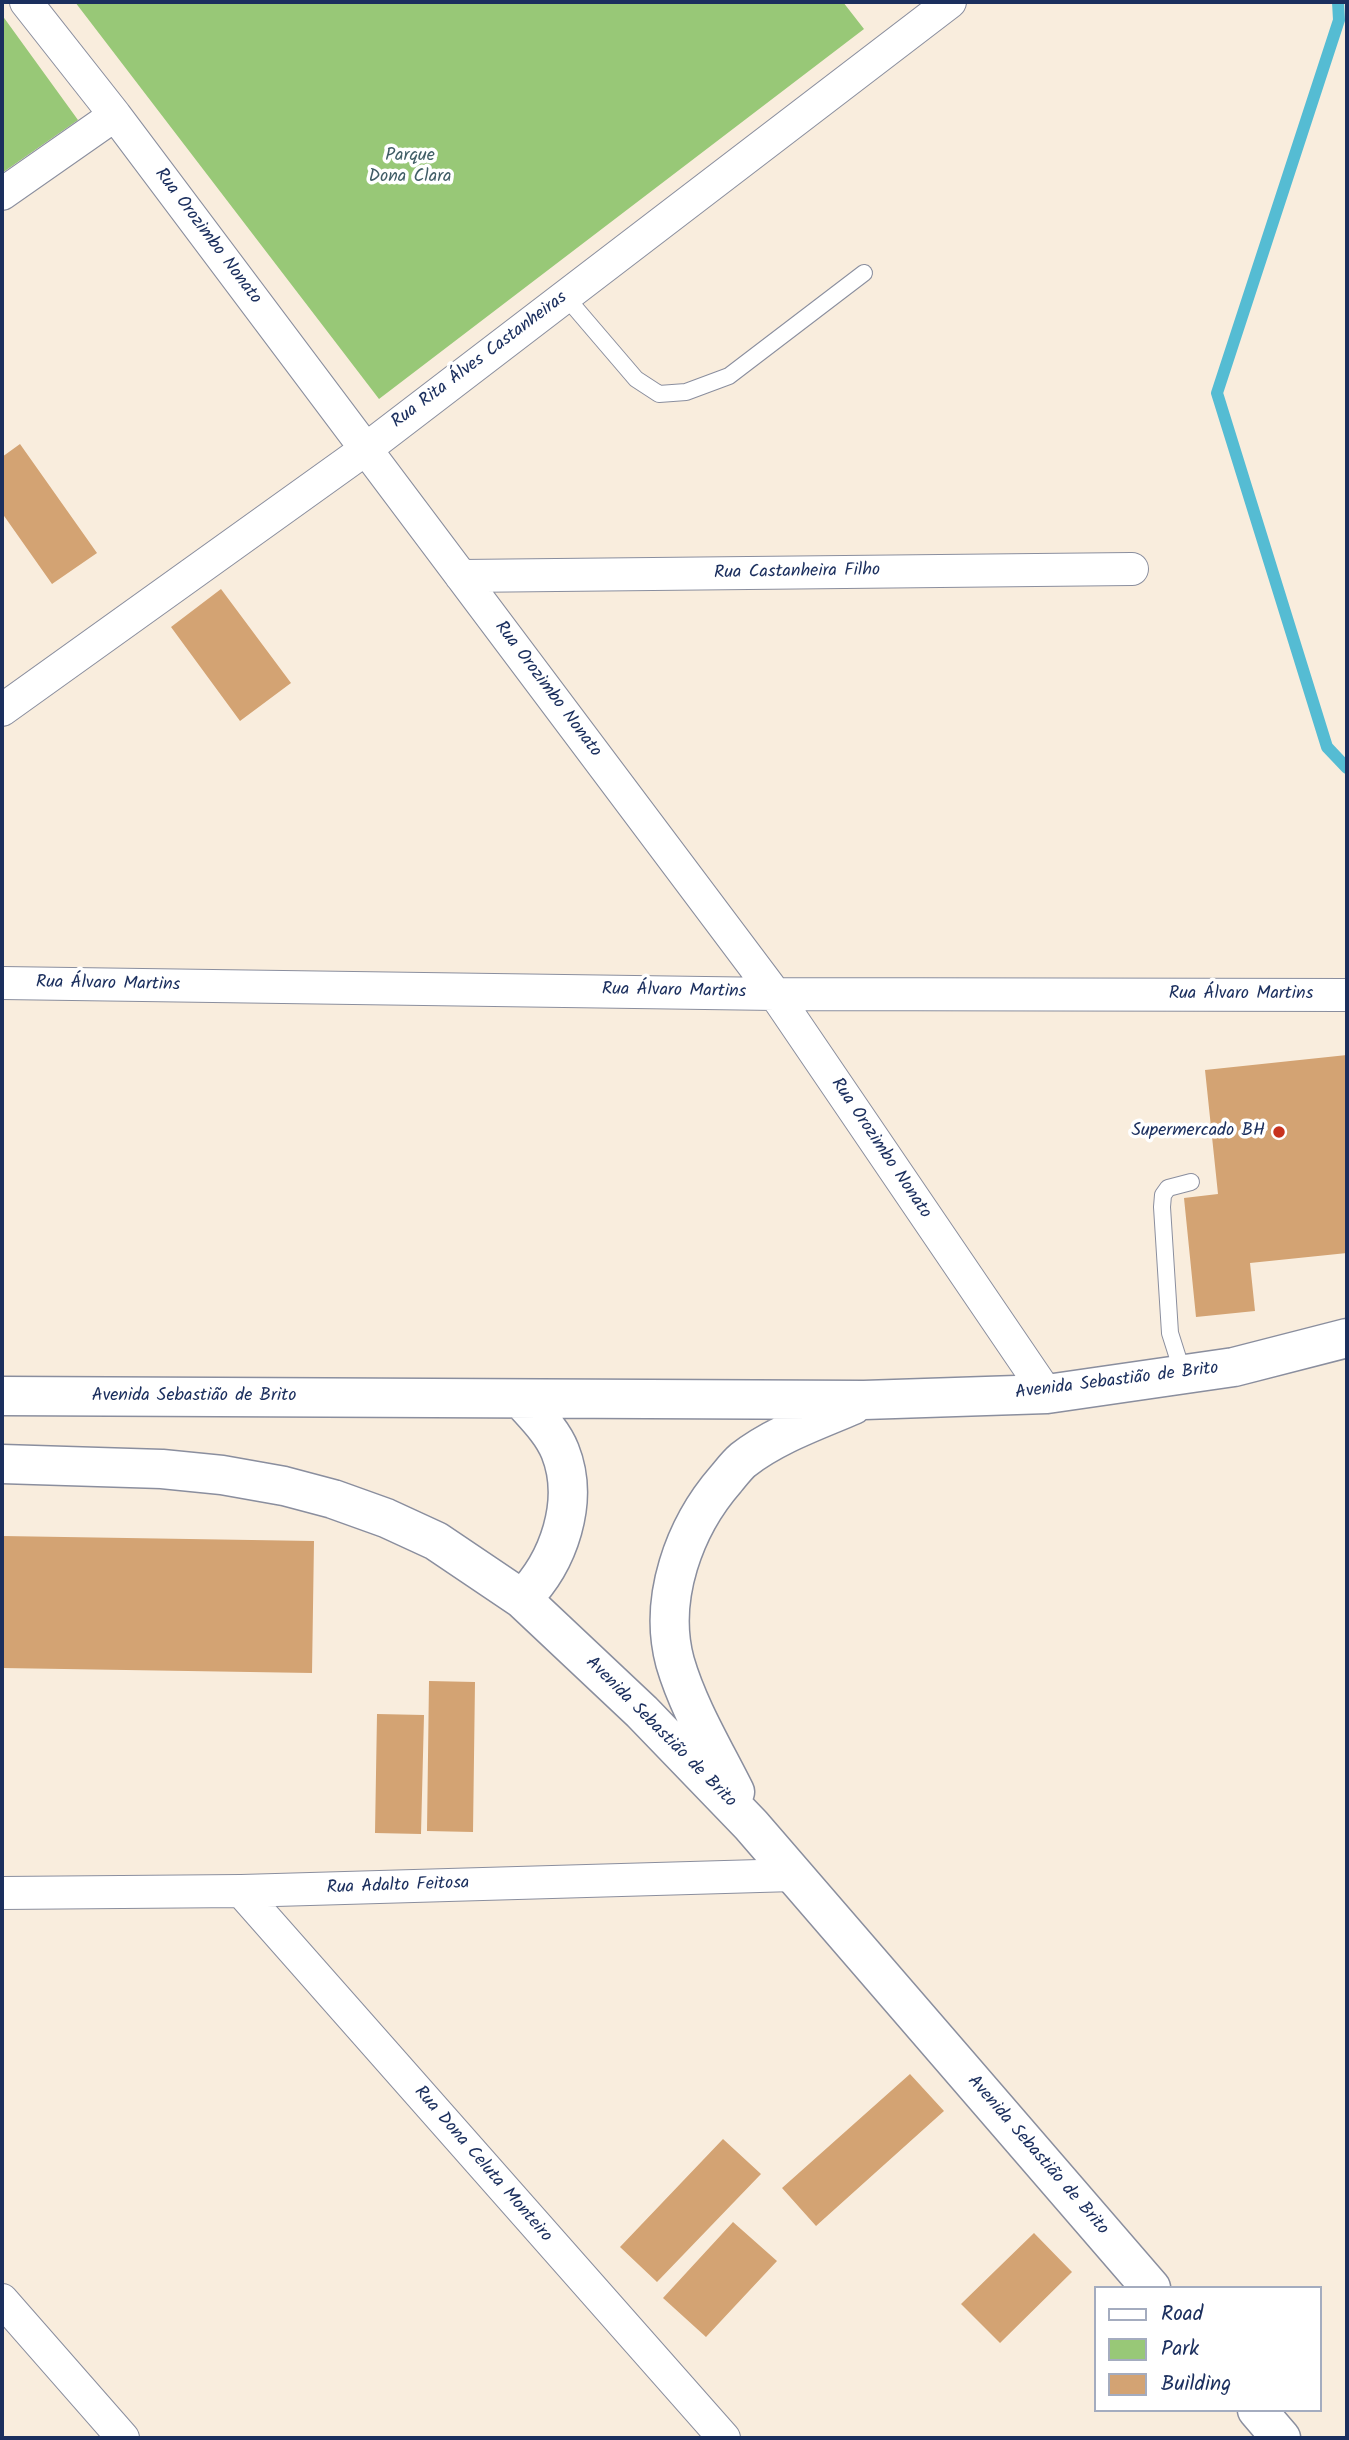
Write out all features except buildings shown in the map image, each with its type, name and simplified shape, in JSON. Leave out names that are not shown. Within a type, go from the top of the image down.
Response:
[{"type":"street","name":"Rua Orozimbo Nonato","points":[[26,2],[115,115],[775,994],[1047,1394]]},
{"type":"street","name":"Rua Rita Álves Castanheiras","points":[[2,710],[366,449],[950,2]]},
{"type":"street","points":[[2,194],[115,115]]},
{"type":"street","name":"Rua Castanheira Filho","points":[[461,576],[1132,569]]},
{"type":"street","name":"Rua Álvaro Martins","points":[[2,983],[775,994],[1347,995]]},
{"type":"street","name":"Avenida Sebastião de Brito","points":[[2,1396],[864,1400],[1047,1394],[1234,1367],[1347,1338]]},
{"type":"street","points":[[521,1399],[547,1429],[559,1449],[568,1478],[566,1515],[556,1550],[538,1583],[522,1599]]},
{"type":"street","points":[[751,1825],[689,1700],[675,1661],[669,1620],[675,1575],[709,1498],[742,1460],[781,1437],[864,1400]]},
{"type":"street","name":"Avenida Sebastião de Brito","points":[[2,1464],[162,1469],[222,1475],[284,1486],[386,1518],[423,1535],[522,1599],[642,1712],[751,1825],[1149,2286]]},
{"type":"street","name":"Rua Adalto Feitosa","points":[[2,1893],[241,1891],[794,1875]]},
{"type":"street","name":"Rua Dona Celuta Monteiro","points":[[241,1891],[723,2438]]},
{"type":"street","points":[[2,2300],[123,2438]]},
{"type":"street","points":[[1259,2412],[1281,2438]]},
{"type":"lane","points":[[565,296],[636,379],[659,394],[686,393],[729,376],[864,273]]},
{"type":"lane","points":[[1183,1374],[1170,1333],[1162,1207],[1163,1195],[1168,1188],[1191,1182]]},
{"type":"green space","name":"Parque Dona Clara","points":[[75,2],[843,2],[864,29],[379,399]]},
{"type":"green space","points":[[2,15],[78,120],[2,173]]},
{"type":"waterway","points":[[1338,2],[1339,20],[1217,393],[1327,747],[1347,768]]},
{"type":"place","name":"Supermercado BH","points":[[1279,1132]]}]
